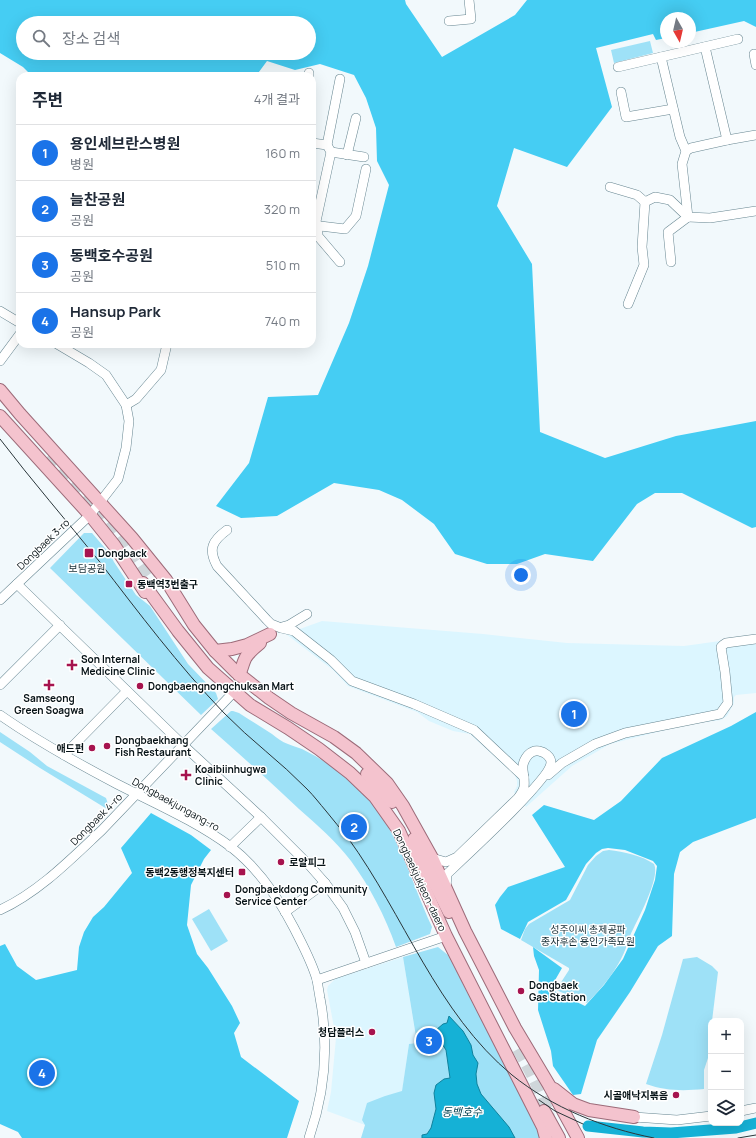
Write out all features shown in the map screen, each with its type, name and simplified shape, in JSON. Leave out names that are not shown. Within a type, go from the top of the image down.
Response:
[{"type":"main road","points":[[0,390],[132,538],[166,580],[194,625],[215,651],[239,674],[280,706],[334,737],[356,753],[387,783],[403,806],[432,858],[465,931],[515,1028],[578,1138]]},
{"type":"main road","points":[[0,396],[50,457],[0,407]]},
{"type":"main road","points":[[0,416],[60,481],[114,545],[136,580],[197,665],[230,696],[259,719],[318,749]]},
{"type":"main road","points":[[60,481],[71,486],[76,485],[78,480],[75,474]]},
{"type":"main road","points":[[114,545],[116,538],[121,533],[125,532],[132,538]]},
{"type":"main road","name":"Dongbaekjukjeon-daero","points":[[507,1057],[446,936],[399,831],[375,796],[350,773],[318,749],[250,705],[208,668],[178,631],[146,581],[185,629],[211,658],[240,686],[354,759],[389,798],[411,834],[518,1049]]},
{"type":"main road","points":[[215,651],[240,648],[270,634]]},
{"type":"main road","points":[[239,674],[249,653],[270,634]]},
{"type":"main road","points":[[336,748],[356,753]]},
{"type":"main road","points":[[403,806],[411,834]]},
{"type":"main road","points":[[507,1057],[543,1127],[546,1138]]},
{"type":"main road","points":[[507,1057],[535,1094],[559,1138]]},
{"type":"main road","points":[[549,1085],[573,1104],[588,1110],[634,1117]]},
{"type":"main road","points":[[570,1122],[586,1138]]},
{"type":"street","points":[[449,21],[471,19],[469,0]]},
{"type":"street","points":[[618,67],[738,39]]},
{"type":"street","points":[[705,47],[727,140]]},
{"type":"street","points":[[754,54],[756,64]]},
{"type":"street","points":[[661,57],[680,137],[686,151],[682,164],[688,218]]},
{"type":"street","points":[[316,220],[340,79]]},
{"type":"street","points":[[621,92],[626,117],[673,108]]},
{"type":"street","points":[[347,155],[356,118]]},
{"type":"street","points":[[686,151],[691,148],[756,135]]},
{"type":"street","points":[[316,144],[347,155],[364,157]]},
{"type":"street","points":[[316,226],[345,229],[356,216],[366,170]]},
{"type":"street","points":[[610,187],[637,195],[645,202]]},
{"type":"street","points":[[645,202],[655,197],[670,200],[688,218]]},
{"type":"street","points":[[628,304],[644,265],[642,247],[645,202]]},
{"type":"street","points":[[671,262],[668,232],[688,218],[710,218],[756,211]]},
{"type":"street","points":[[316,230],[317,235],[340,262]]},
{"type":"street","points":[[0,311],[16,321]]},
{"type":"street","points":[[0,361],[16,339]]},
{"type":"street","points":[[63,348],[106,375],[126,405],[136,399],[161,370],[166,348]]},
{"type":"street","name":"Dongbaek 3-ro","points":[[0,600],[90,515],[118,479],[126,448],[129,421],[126,405]]},
{"type":"street","points":[[227,530],[218,537],[214,544],[212,550],[213,559],[217,566],[271,624],[294,631],[331,660],[352,681],[414,704],[474,730],[524,777]]},
{"type":"street","points":[[17,584],[183,745],[261,817],[325,883],[338,900],[349,919],[366,963]]},
{"type":"street","points":[[270,634],[307,614]]},
{"type":"street","points":[[0,685],[60,625]]},
{"type":"street","points":[[538,783],[562,763],[595,744],[625,733],[720,714],[728,703],[721,647],[726,643],[756,639]]},
{"type":"street","points":[[64,755],[127,691]]},
{"type":"street","name":"Dongbaek 4-ro","points":[[0,910],[34,890],[98,834],[230,696]]},
{"type":"street","name":"Dongbaekjungang-ro","points":[[0,715],[64,755],[191,822],[230,847],[254,868],[264,880],[285,912],[317,980],[324,1018],[325,1052],[321,1095],[310,1138]]},
{"type":"street","points":[[432,858],[446,862],[457,858],[522,793],[524,787],[522,768],[528,754],[536,751],[547,754],[551,763],[550,767],[538,783],[514,809],[447,874],[446,888]]},
{"type":"street","points":[[507,761],[524,761]]},
{"type":"street","points":[[551,763],[562,763]]},
{"type":"street","points":[[230,847],[261,817]]},
{"type":"street","points":[[285,912],[325,883]]},
{"type":"street","points":[[317,980],[446,936]]},
{"type":"street","points":[[744,1110],[756,1108]]},
{"type":"street","points":[[634,1117],[677,1120],[708,1116]]},
{"type":"shaded area","points":[[0,0],[405,0],[406,4],[442,57],[515,15],[527,0],[756,0],[756,27],[744,21],[696,32],[696,12],[660,12],[660,39],[656,40],[653,34],[596,48],[612,107],[567,167],[514,148],[497,206],[532,264],[540,432],[605,458],[676,436],[756,421],[756,527],[752,528],[682,493],[655,493],[637,504],[593,561],[545,554],[517,564],[487,564],[455,554],[434,524],[402,500],[379,490],[334,483],[277,516],[241,518],[216,506],[249,463],[268,397],[318,395],[349,323],[368,266],[389,185],[377,161],[376,128],[366,98],[354,75],[320,64],[295,70],[267,61],[259,72],[28,72],[23,67],[0,53]]},
{"type":"shaded area","points":[[322,621],[483,634],[567,643],[684,646],[756,636],[756,693],[736,695],[734,697],[734,703],[727,716],[721,720],[688,724],[610,744],[572,766],[526,807],[514,792],[517,786],[515,775],[470,734],[453,731],[429,721],[417,712],[348,686],[333,670],[286,634]]},
{"type":"shaded area","points":[[756,712],[756,818],[693,842],[680,852],[674,874],[672,936],[658,946],[630,992],[597,1040],[581,1094],[573,1095],[553,1066],[551,1051],[538,1010],[539,970],[534,956],[533,947],[562,968],[550,989],[585,1006],[604,985],[623,959],[645,910],[655,880],[657,866],[653,861],[625,850],[608,848],[602,849],[586,864],[566,900],[528,922],[520,939],[501,929],[495,905],[500,897],[508,887],[565,867],[532,815],[544,805],[594,820],[621,801],[662,758],[731,726]]},
{"type":"shaded area","points":[[151,813],[191,835],[211,850],[204,859],[191,885],[187,925],[197,954],[208,968],[232,1006],[240,1023],[234,1033],[241,1057],[299,1101],[287,1138],[22,1138],[18,1132],[0,1124],[0,946],[5,944],[17,966],[36,980],[77,970],[79,947],[84,932],[93,917],[104,907],[132,873],[121,848]]},
{"type":"shaded area","points":[[403,957],[417,1044],[409,1044],[402,1092],[385,1096],[365,1125],[327,1111],[331,1092],[336,1038],[327,990],[328,986],[335,979]]},
{"type":"green space","points":[[650,41],[653,53],[614,63],[611,50]]},
{"type":"green space","name":"보담공원","points":[[84,533],[92,533],[110,554],[136,595],[150,606],[188,664],[216,693],[218,699],[201,715],[50,568]]},
{"type":"green space","points":[[231,711],[239,713],[284,742],[302,749],[326,762],[348,778],[364,793],[378,810],[399,847],[432,927],[430,934],[396,947],[376,902],[351,861],[333,840],[211,729]]},
{"type":"green space","points":[[0,732],[30,752],[47,766],[106,798],[109,807],[107,809],[0,742]]},
{"type":"green space","name":"성주이씨 총제공파 종자후손 용인가족묘원","points":[[609,850],[638,856],[654,864],[654,879],[647,900],[621,959],[606,982],[587,1003],[556,990],[569,968],[521,940],[525,929],[529,924],[570,900],[588,865],[603,851]]},
{"type":"green space","points":[[209,909],[228,941],[211,951],[192,919]]},
{"type":"green space","points":[[438,947],[448,955],[486,1029],[530,1106],[543,1138],[361,1138],[365,1125],[362,1120],[367,1103],[402,1091],[409,1044],[417,1043],[403,957]]},
{"type":"green space","points":[[697,957],[712,966],[718,972],[712,1018],[708,1018],[708,1058],[704,1070],[704,1089],[675,1090],[646,1084],[662,1035],[683,959]]},
{"type":"water","name":"동백호수","points":[[449,1016],[463,1031],[471,1045],[473,1055],[478,1063],[476,1074],[477,1084],[481,1094],[509,1127],[515,1138],[422,1138],[422,1135],[427,1134],[431,1128],[436,1109],[434,1093],[436,1085],[444,1079],[450,1078],[446,1050],[439,1039],[436,1030],[443,1024],[447,1023]]},
{"type":"waterway","points":[[588,1126],[643,1132],[671,1133],[736,1128],[756,1123]]},
{"type":"tunnel","points":[[47,457],[95,512]]},
{"type":"tunnel","points":[[99,507],[149,580]]},
{"type":"tunnel","points":[[518,1049],[541,1093],[550,1121]]},
{"type":"tram line","points":[[0,439],[159,638],[207,695],[234,723],[307,789],[345,835],[368,868],[442,993],[463,1023],[486,1050],[512,1075],[528,1087],[562,1107],[616,1129],[654,1138]]},
{"type":"tram line","points":[[539,1100],[555,1111],[583,1124]]},
{"type":"tram line","points":[[738,1138],[756,1135]]},
{"type":"place","name":"Dongback","points":[[89,553]]},
{"type":"place","name":"동백역3번출구","points":[[129,584]]},
{"type":"place","name":"Son Internal Medicine Clinic","points":[[72,665]]},
{"type":"place","name":"Samseong Green Soagwa","points":[[49,685]]},
{"type":"place","name":"Dongbaengnongchuksan Mart","points":[[140,686]]},
{"type":"place","name":"용인세브란스병원","points":[[574,714]]},
{"type":"place","name":"Dongbaekhang Fish Restaurant","points":[[107,746]]},
{"type":"place","name":"애드펀","points":[[92,748]]},
{"type":"place","name":"Koaibiinhugwa Clinic","points":[[186,775]]},
{"type":"place","name":"늘찬공원","points":[[354,827]]},
{"type":"place","name":"로얄피그","points":[[281,862]]},
{"type":"place","name":"동백2동행정복지센터","points":[[242,872]]},
{"type":"place","name":"Dongbaekdong Community Service Center","points":[[227,895]]},
{"type":"place","name":"Dongbaek Gas Station","points":[[521,991]]},
{"type":"place","name":"청담플러스","points":[[372,1032]]},
{"type":"place","name":"동백호수공원","points":[[429,1041]]},
{"type":"place","name":"Hansup Park","points":[[42,1073]]},
{"type":"place","name":"시골애낙지볶음","points":[[676,1095]]}]
